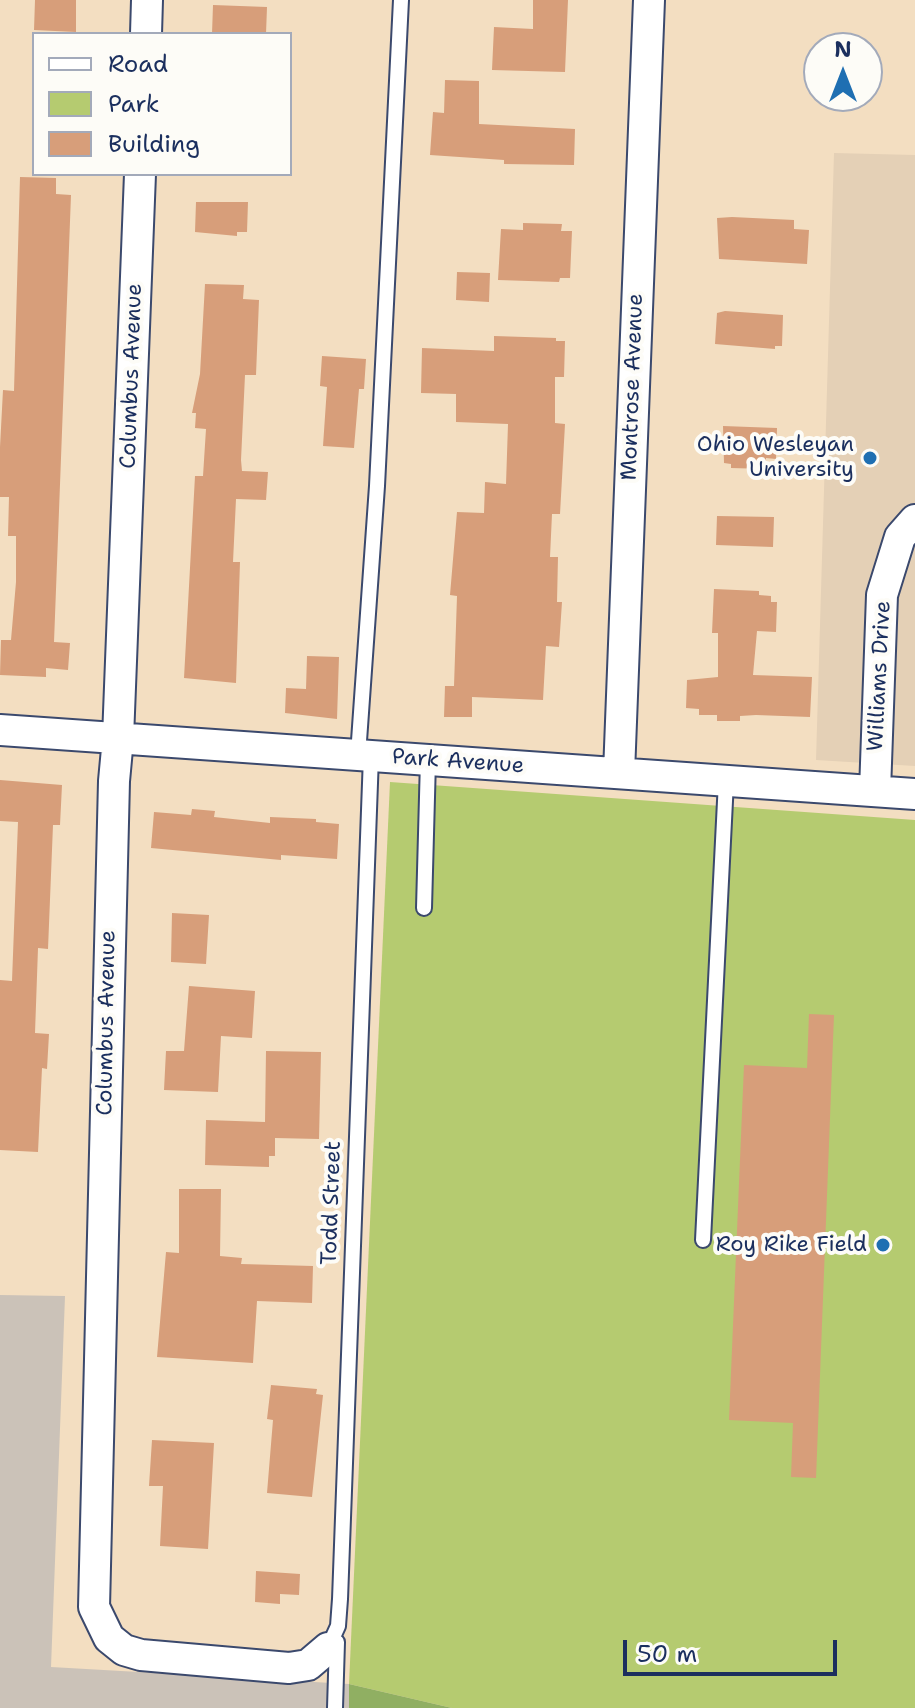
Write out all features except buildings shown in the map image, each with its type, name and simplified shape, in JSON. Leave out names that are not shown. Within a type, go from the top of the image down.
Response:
[{"type":"street","points":[[146,32],[147,0]]},
{"type":"street","name":"Montrose Avenue","points":[[619,773],[649,0]]},
{"type":"street","name":"Columbus Avenue","points":[[140,176],[114,781],[94,1607],[109,1638],[124,1650],[141,1655],[289,1668],[308,1665],[333,1637]]},
{"type":"street","name":"Williams Drive","points":[[875,791],[882,595],[900,537],[915,520]]},
{"type":"street","name":"Park Avenue","points":[[0,730],[915,794]]},
{"type":"lane","name":"Todd Street","points":[[335,1708],[333,1637],[364,756],[401,0]]},
{"type":"lane","points":[[424,908],[428,760]]},
{"type":"lane","points":[[703,1240],[726,781]]},
{"type":"shaded area","name":"Ohio Wesleyan University","points":[[834,153],[915,155],[915,766],[816,760]]},
{"type":"shaded area","points":[[0,1295],[65,1296],[51,1667],[349,1684],[349,1708],[0,1708]]},
{"type":"green space","name":"Roy Rike Field","points":[[390,782],[915,820],[915,1708],[452,1708],[349,1684]]},
{"type":"green space","points":[[349,1684],[452,1708],[349,1708]]},
{"type":"place","name":"Ohio Wesleyan University","points":[[870,458]]},
{"type":"place","name":"Roy Rike Field","points":[[883,1245]]}]
